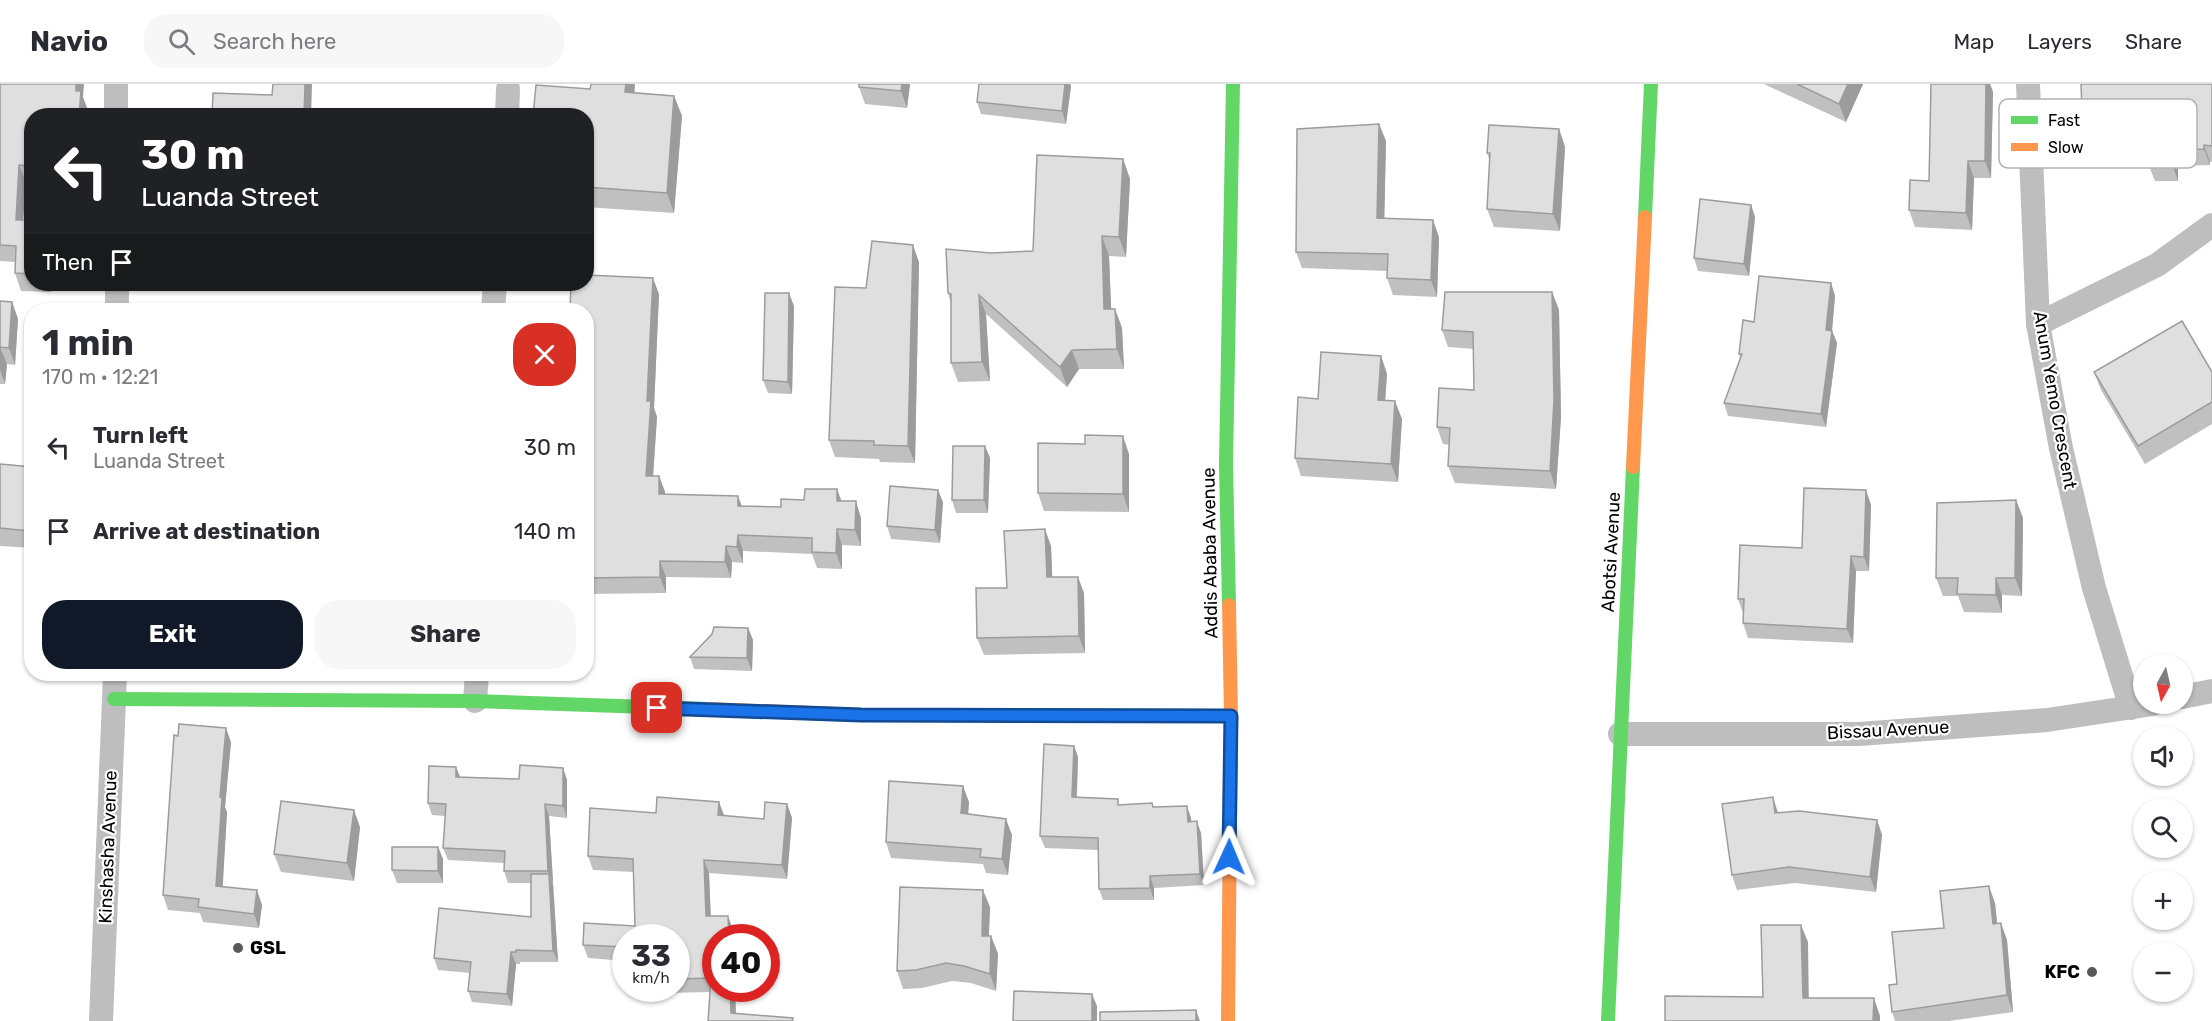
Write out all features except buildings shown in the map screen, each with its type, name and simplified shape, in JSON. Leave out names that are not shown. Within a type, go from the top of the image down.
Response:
[{"type":"street","points":[[116,84],[116,108]]},
{"type":"street","name":"Addis Ababa Avenue","points":[[1228,1021],[1231,716],[1226,464],[1233,84]]},
{"type":"street","name":"Abotsi Avenue","points":[[1608,1021],[1651,84]]},
{"type":"street","name":"Anum Yemo Crescent","points":[[2028,84],[2029,99]]},
{"type":"street","points":[[507,108],[508,89]]},
{"type":"street","name":"Anum Yemo Crescent","points":[[2032,168],[2038,324],[2061,448],[2091,576],[2133,683]]},
{"type":"street","points":[[2038,324],[2157,265],[2212,225]]},
{"type":"street","name":"Kinshasha Avenue","points":[[101,1021],[114,681]]},
{"type":"street","points":[[475,701],[476,681]]},
{"type":"street","points":[[2193,695],[2212,691]]},
{"type":"street","points":[[114,699],[475,701],[861,715],[1231,716]]},
{"type":"street","name":"Bissau Avenue","points":[[1620,734],[1859,734],[2047,720],[2133,707]]},
{"type":"traffic: fast","points":[[1229,605],[1226,464],[1233,84]]},
{"type":"traffic: fast","points":[[1645,217],[1651,84]]},
{"type":"traffic: fast","points":[[1608,1021],[1633,467]]},
{"type":"traffic: fast","points":[[114,699],[475,701],[708,709]]},
{"type":"traffic: fast","points":[[1006,715],[1231,716]]},
{"type":"traffic: slow","points":[[1633,467],[1645,217]]},
{"type":"traffic: slow","points":[[1228,1021],[1231,716],[1229,605]]},
{"type":"traffic: slow","points":[[708,709],[861,715],[1006,715]]},
{"type":"place","name":"GSL","points":[[238,948]]},
{"type":"place","name":"KFC","points":[[2092,972]]},
{"type":"route","points":[[657,708],[861,715],[1231,716],[1229,857]]}]
